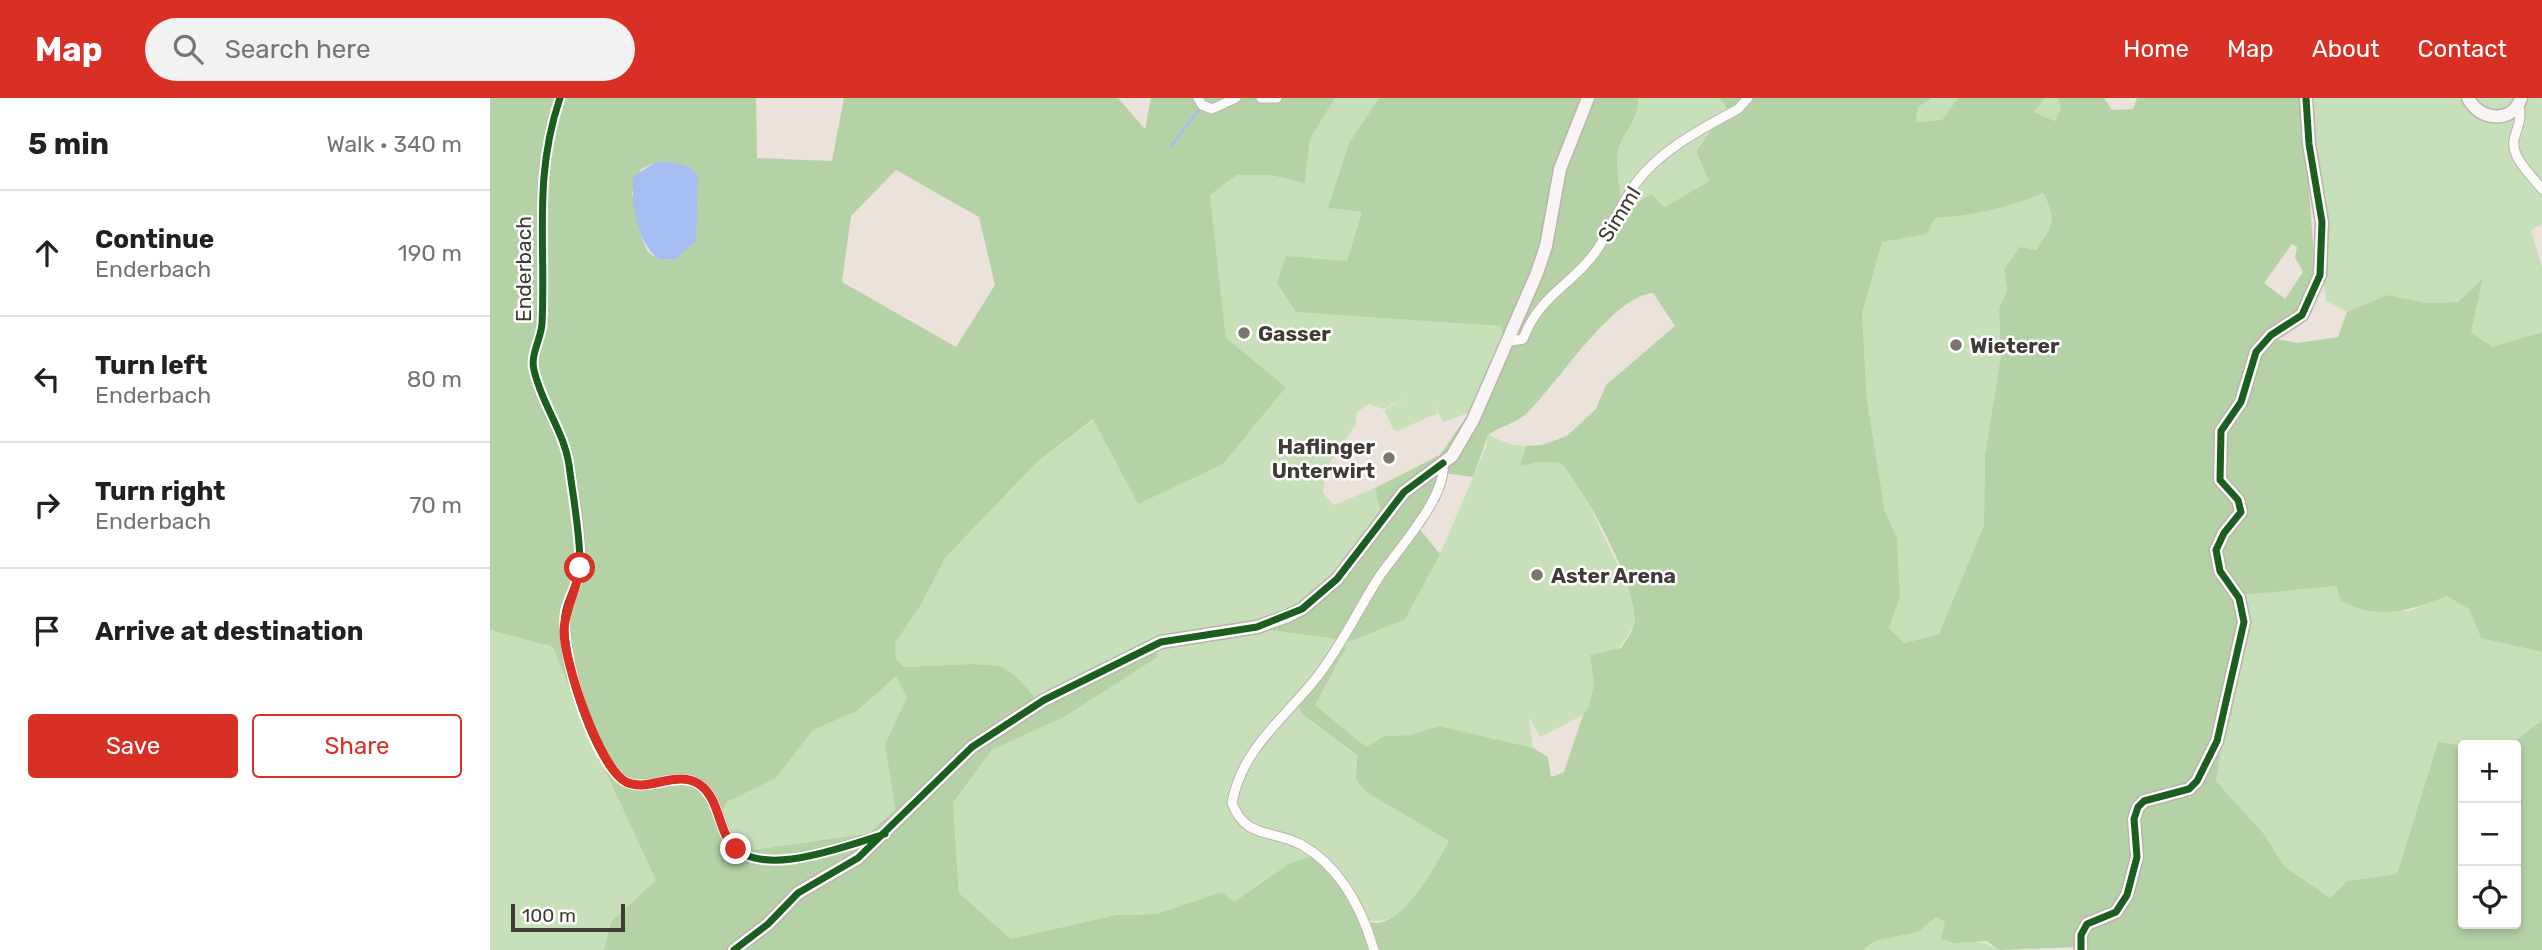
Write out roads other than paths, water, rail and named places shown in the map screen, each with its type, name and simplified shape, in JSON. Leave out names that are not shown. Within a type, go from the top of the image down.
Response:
[{"type":"street","name":"Enderbach","points":[[560,98],[540,190],[542,324],[533,368],[569,462],[580,568],[566,608],[564,634],[587,723],[612,768],[624,781],[638,784],[683,779],[698,783],[712,799],[731,845],[749,857],[763,860],[796,858],[885,834]]},
{"type":"street","points":[[1198,99],[1205,108],[1215,108],[1236,98]]},
{"type":"street","points":[[1261,98],[1277,98]]},
{"type":"street","points":[[734,950],[768,924],[798,893],[858,858],[885,834],[952,763],[1044,700],[1161,642],[1257,627],[1302,609],[1337,579],[1404,492],[1452,456],[1473,420],[1537,273],[1546,246],[1560,169],[1588,98]]},
{"type":"street","name":"Simml","points":[[1506,342],[1522,339],[1553,291],[1594,255],[1633,187],[1659,159],[1738,109],[1748,98]]},
{"type":"street","points":[[2081,950],[2081,935],[2087,924],[2116,912],[2127,895],[2137,858],[2134,819],[2138,807],[2144,801],[2177,794],[2193,785],[2220,731],[2244,622],[2239,598],[2223,577],[2216,557],[2220,539],[2240,516],[2241,508],[2220,480],[2220,436],[2241,402],[2259,347],[2302,315],[2320,275],[2322,222],[2309,144],[2305,98]]},
{"type":"street","points":[[2468,98],[2476,110],[2489,117],[2506,116],[2520,102]]},
{"type":"street","points":[[2520,102],[2521,116],[2513,147],[2516,156],[2542,189]]},
{"type":"street","points":[[1374,950],[1358,908],[1335,875],[1304,846],[1248,828],[1238,818],[1232,803],[1259,741],[1320,672],[1381,575],[1418,527],[1444,473],[1443,463]]},
{"type":"water","points":[[656,162],[685,166],[698,177],[696,241],[676,259],[660,260],[652,253],[641,234],[634,210],[634,176]]},
{"type":"waterway","points":[[1171,146],[1201,107]]},
{"type":"place","name":"Gasser","points":[[1244,333]]},
{"type":"place","name":"Wieterer","points":[[1956,345]]},
{"type":"place","name":"Haflinger Unterwirt","points":[[1389,458]]},
{"type":"place","name":"Aster Arena","points":[[1537,575]]}]
